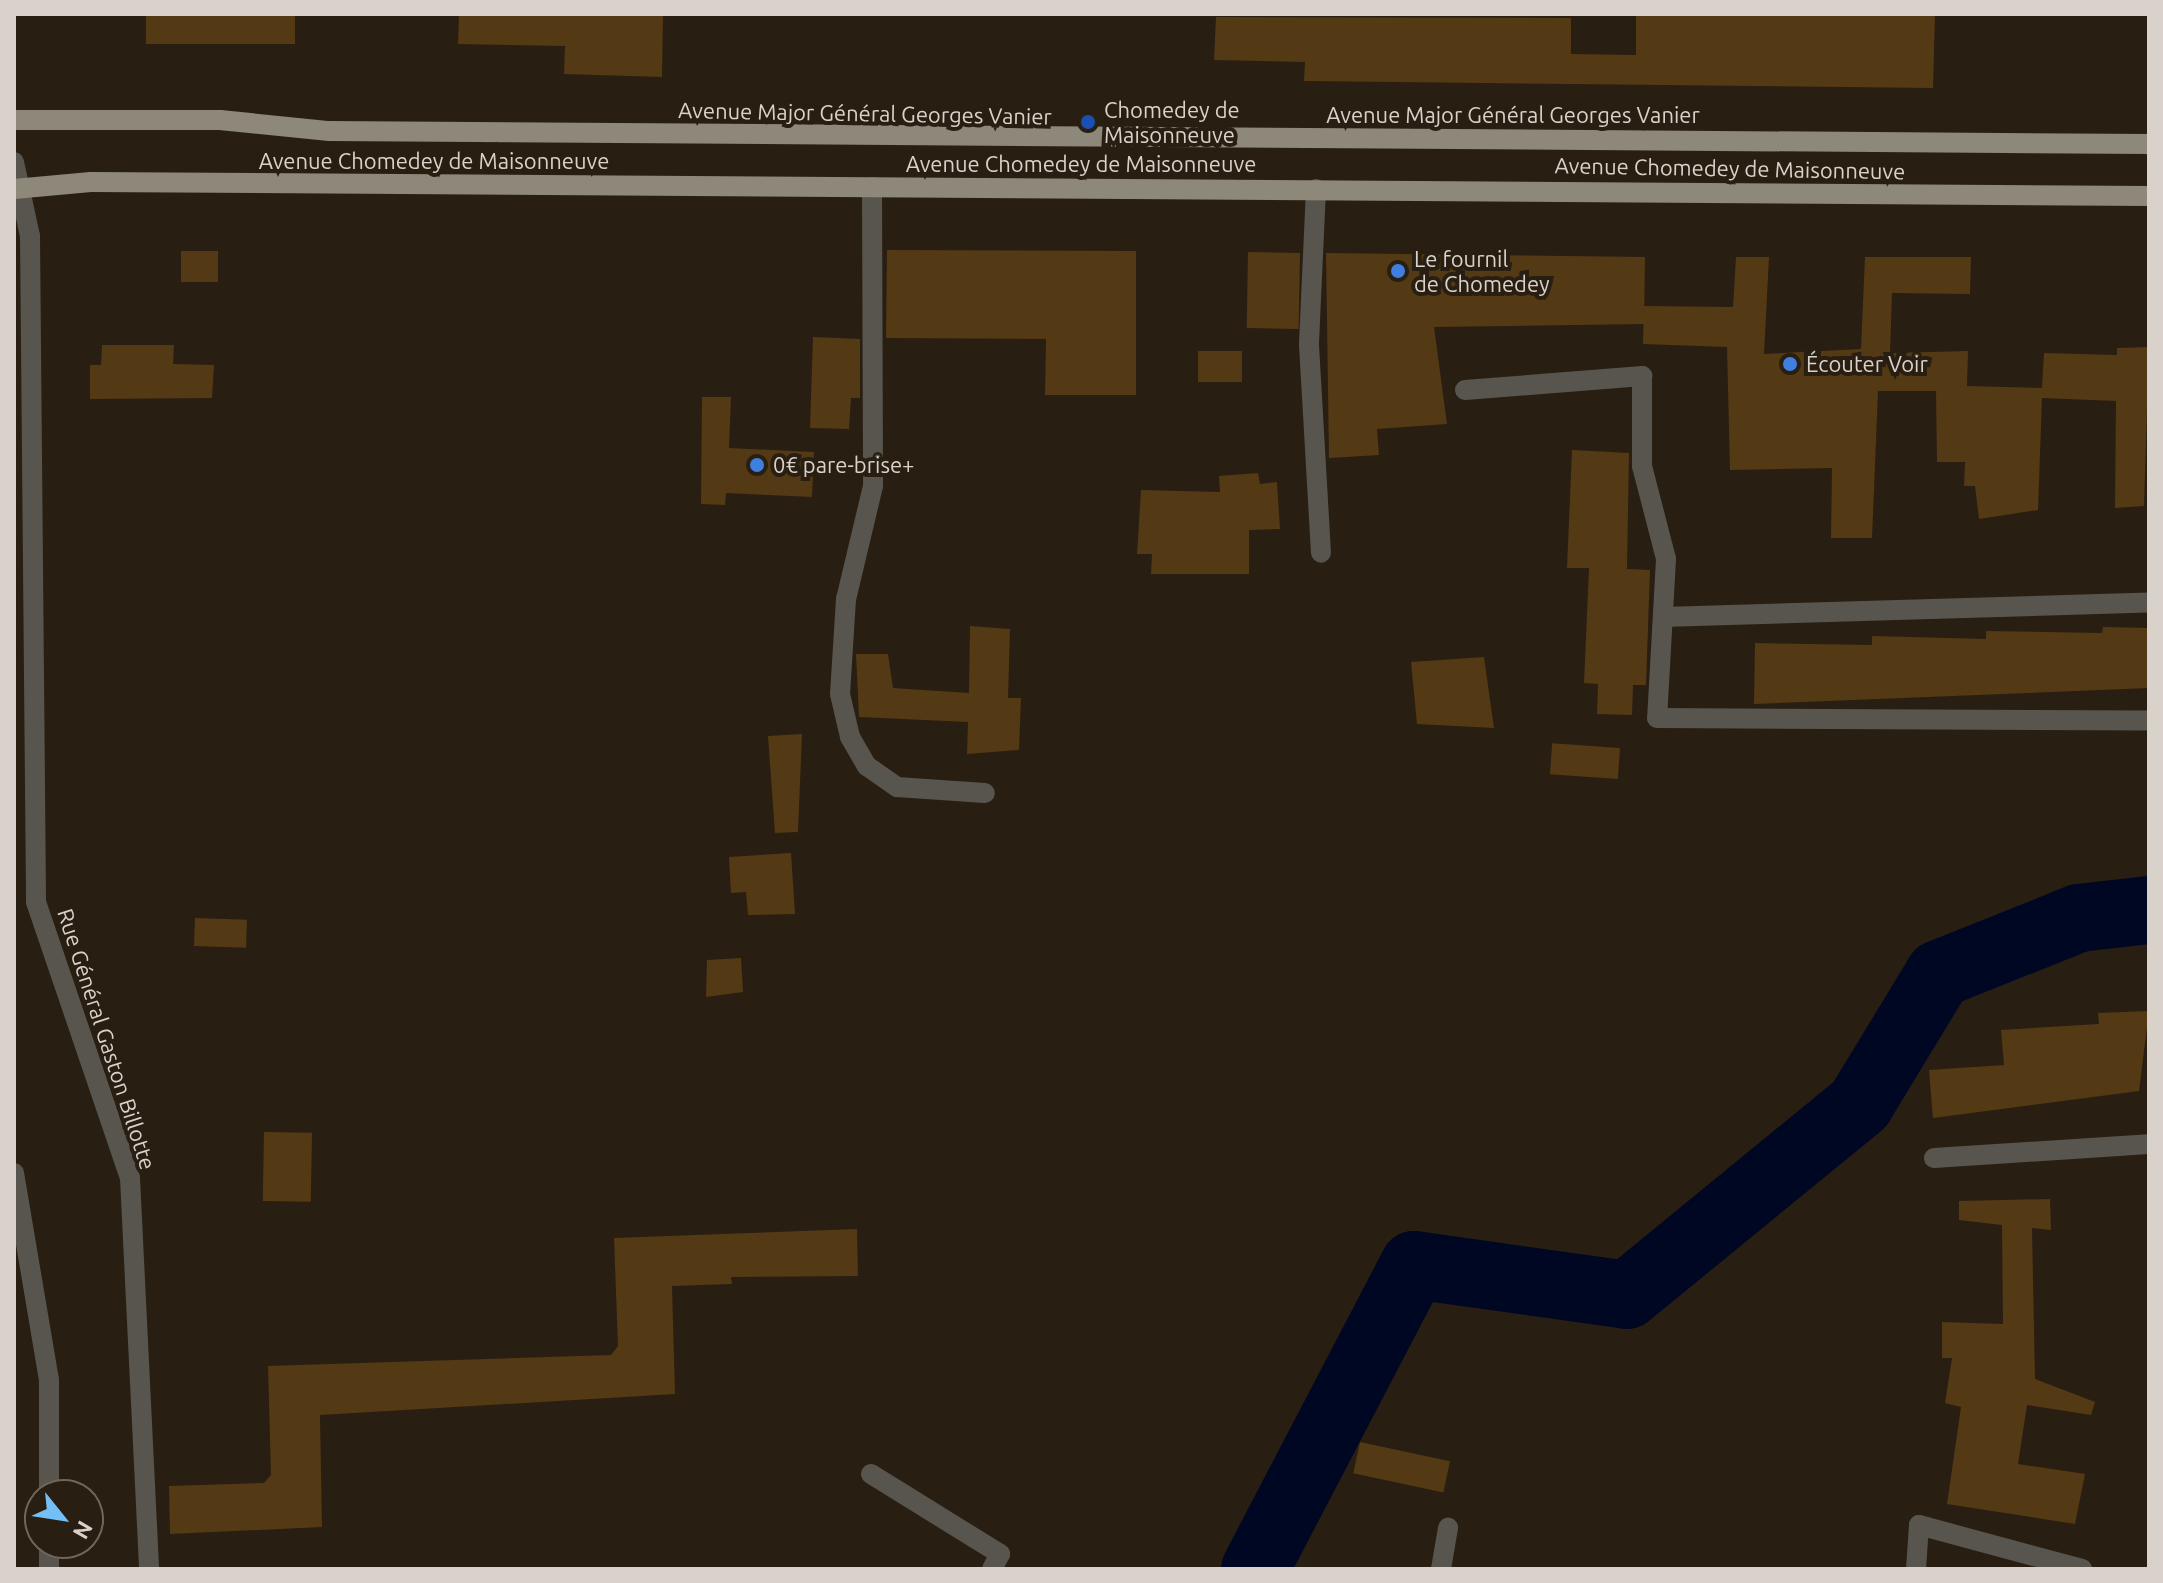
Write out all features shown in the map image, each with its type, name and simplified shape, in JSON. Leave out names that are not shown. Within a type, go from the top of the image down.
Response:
[{"type":"main road","name":"Avenue Major Général Georges Vanier","points":[[14,120],[160,118],[408,132],[2149,144]]},
{"type":"main road","name":"Avenue Chomedey de Maisonneuve","points":[[20,189],[91,182],[2149,196]]},
{"type":"street","points":[[14,162],[20,189]]},
{"type":"street","points":[[872,187],[873,486],[846,599],[840,694],[850,737],[877,773],[897,787],[985,793]]},
{"type":"street","name":"Rue Général Gaston Billotte","points":[[20,189],[36,902],[130,1178],[149,1569]]},
{"type":"street","points":[[1316,189],[1309,345],[1321,553]]},
{"type":"street","points":[[1465,390],[1642,376],[1642,466],[1666,559],[1657,718],[2149,721]]},
{"type":"street","points":[[1663,617],[2149,603]]},
{"type":"street","points":[[1934,1158],[2149,1144]]},
{"type":"street","points":[[14,1173],[49,1379],[49,1479]]},
{"type":"street","points":[[871,1474],[1000,1554],[992,1569]]},
{"type":"street","points":[[1916,1569],[1919,1525],[2082,1569]]},
{"type":"street","points":[[1441,1569],[1448,1528]]},
{"type":"building","points":[[146,14],[295,14],[295,44],[146,44]]},
{"type":"building","points":[[459,14],[663,14],[662,77],[564,74],[565,46],[458,44]]},
{"type":"building","points":[[1636,14],[1935,14],[1933,88],[1304,81],[1305,62],[1214,60],[1216,17],[1571,18],[1571,54],[1636,55]]},
{"type":"building","points":[[887,250],[1136,251],[1136,395],[1045,395],[1046,339],[886,338]]},
{"type":"building","points":[[181,251],[218,251],[218,282],[181,282]]},
{"type":"building","points":[[1248,252],[1300,253],[1299,329],[1247,328]]},
{"type":"building","points":[[1326,253],[1645,257],[1644,324],[1434,327],[1447,424],[1377,429],[1379,455],[1329,458]]},
{"type":"building","points":[[1736,257],[1769,257],[1764,354],[1861,349],[1865,257],[1971,257],[1970,294],[1892,293],[1890,353],[1968,351],[1967,386],[2042,388],[2044,353],[2117,355],[2117,348],[2149,347],[2144,506],[2115,508],[2116,401],[2042,398],[2038,510],[1979,519],[1975,486],[1964,486],[1965,462],[1937,462],[1936,391],[1878,391],[1872,538],[1831,538],[1832,468],[1730,470],[1727,347],[1643,344],[1644,306],[1733,307]]},
{"type":"building","points":[[813,337],[860,339],[860,398],[851,398],[849,429],[810,428]]},
{"type":"building","points":[[102,345],[174,345],[173,364],[214,365],[212,398],[90,399],[90,365],[101,365]]},
{"type":"building","points":[[1198,351],[1242,351],[1242,382],[1198,382]]},
{"type":"building","name":"0€ pare-brise+","points":[[702,397],[731,397],[729,448],[814,452],[812,497],[726,493],[725,505],[701,504]]},
{"type":"building","points":[[1572,450],[1629,453],[1627,569],[1650,570],[1646,685],[1633,685],[1632,715],[1597,714],[1598,684],[1584,683],[1589,568],[1567,568]]},
{"type":"building","points":[[1258,473],[1260,484],[1277,482],[1280,529],[1249,530],[1249,574],[1151,574],[1152,554],[1137,554],[1141,490],[1220,492],[1219,476]]},
{"type":"building","points":[[970,626],[1010,629],[1008,698],[1021,698],[1019,750],[967,754],[968,722],[859,717],[856,654],[888,654],[893,688],[969,693]]},
{"type":"building","points":[[2103,627],[2149,628],[2149,688],[1754,704],[1755,643],[1872,645],[1872,636],[1986,639],[1986,631],[2102,633]]},
{"type":"building","points":[[1484,657],[1494,728],[1417,724],[1411,662]]},
{"type":"building","points":[[802,734],[798,832],[775,833],[768,736]]},
{"type":"building","points":[[1552,743],[1620,748],[1618,779],[1550,774]]},
{"type":"building","points":[[791,853],[795,914],[748,915],[746,892],[731,893],[729,857]]},
{"type":"building","points":[[195,918],[247,920],[246,948],[194,946]]},
{"type":"building","points":[[741,958],[743,992],[706,997],[707,960]]},
{"type":"building","points":[[2149,1011],[2139,1091],[1933,1118],[1929,1070],[2004,1065],[2001,1030],[2099,1024],[2098,1013]]},
{"type":"building","points":[[264,1132],[312,1133],[311,1202],[263,1201]]},
{"type":"building","points":[[2050,1199],[2051,1230],[2032,1228],[2035,1379],[2095,1402],[2091,1415],[2027,1405],[2018,1464],[2085,1474],[2075,1524],[1947,1504],[1961,1407],[1945,1403],[1952,1358],[1942,1358],[1942,1322],[2003,1324],[2002,1225],[1959,1220],[1959,1201]]},
{"type":"building","points":[[857,1229],[858,1276],[731,1277],[732,1284],[672,1286],[675,1394],[320,1415],[322,1527],[170,1534],[169,1486],[264,1483],[271,1475],[268,1366],[611,1355],[618,1346],[614,1238]]},
{"type":"building","points":[[1360,1442],[1450,1461],[1443,1492],[1353,1473]]},
{"type":"waterway","points":[[1255,1569],[1414,1265],[1627,1295],[1860,1104],[1939,974],[2079,918],[2149,910]]},
{"type":"place","name":"Chomedey de Maisonneuve","points":[[1088,122]]},
{"type":"place","name":"Le fournil de Chomedey","points":[[1398,271]]},
{"type":"place","name":"Écouter Voir","points":[[1790,364]]},
{"type":"place","name":"0€ pare-brise+","points":[[757,465]]}]
